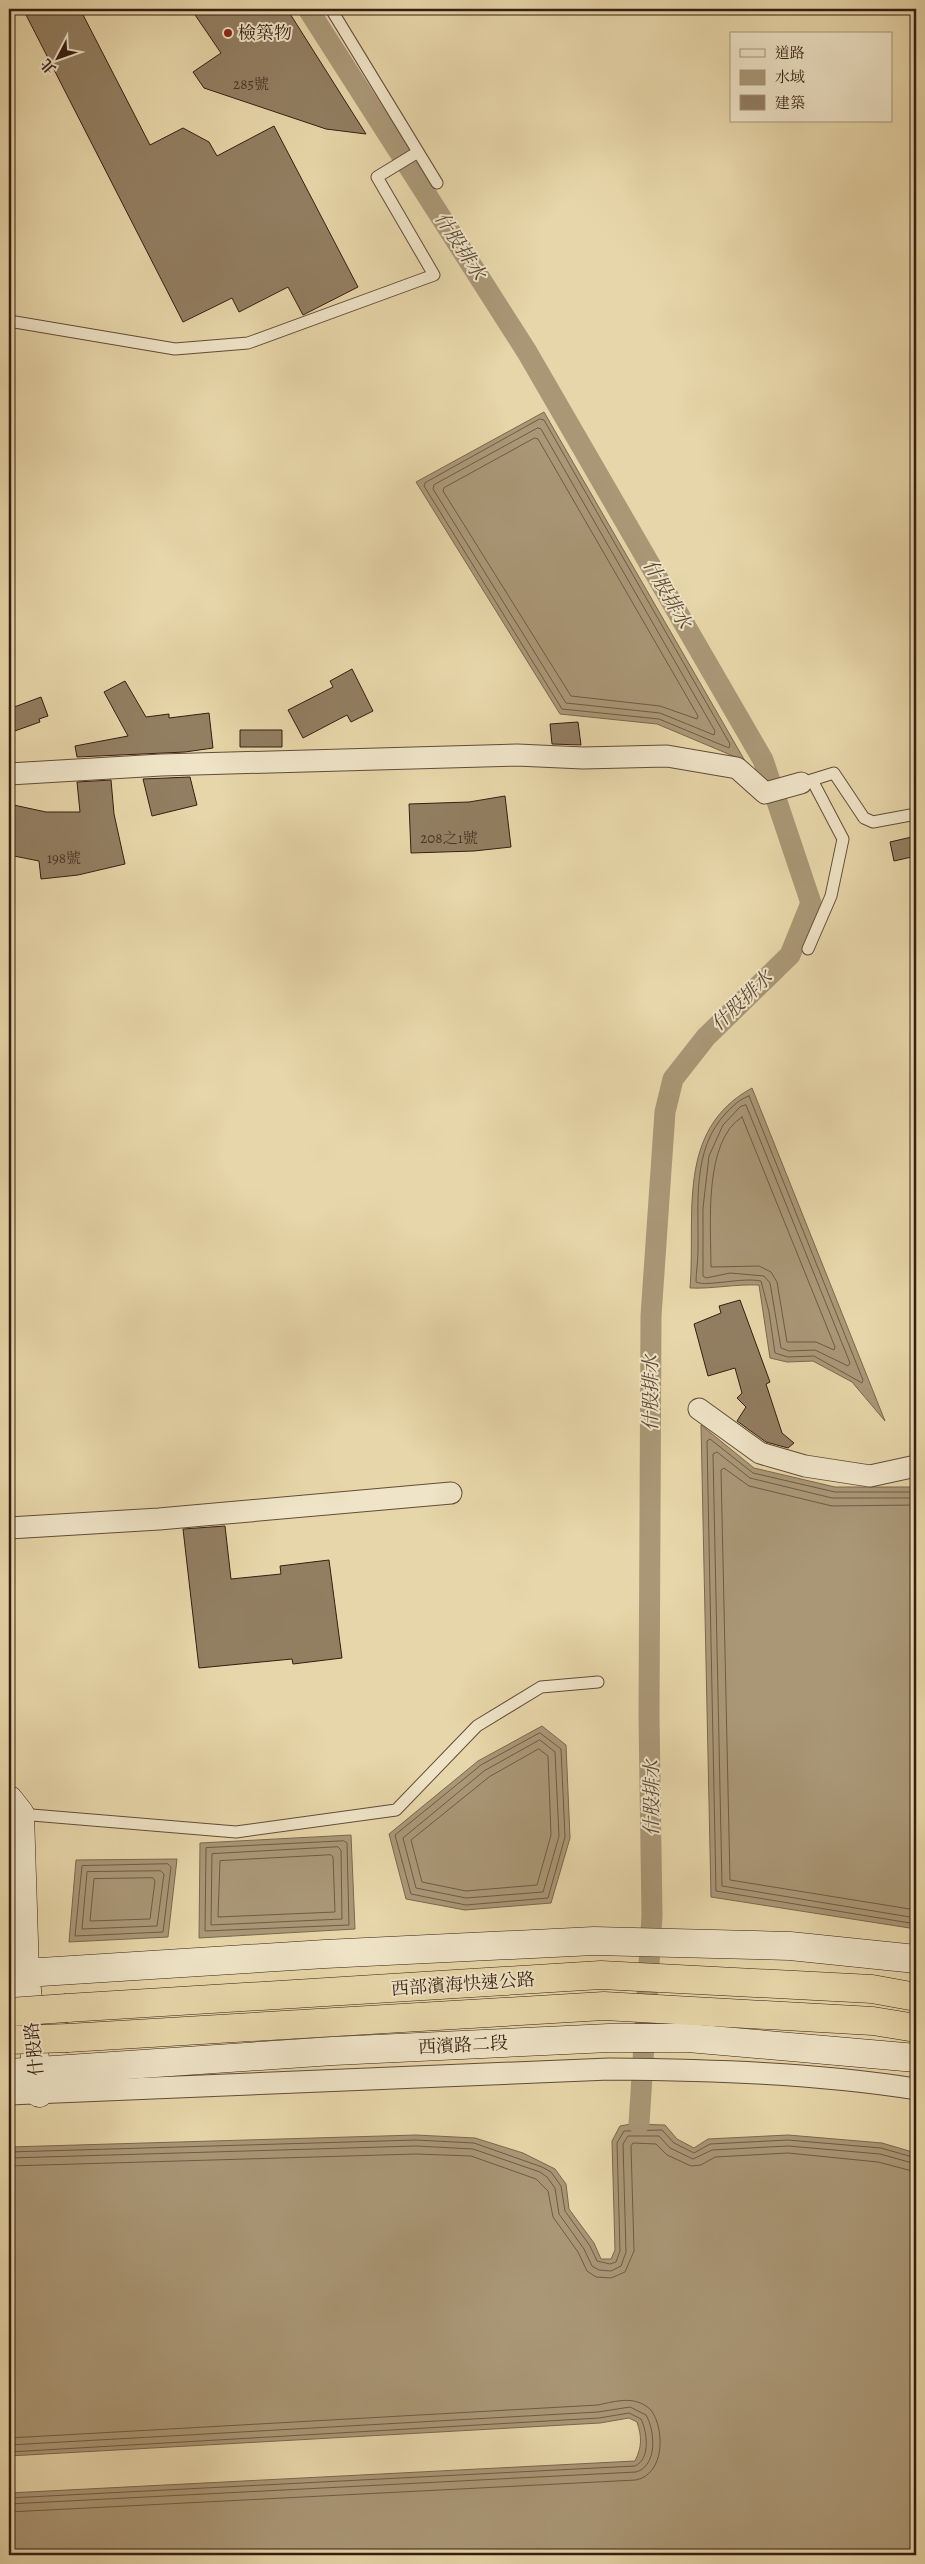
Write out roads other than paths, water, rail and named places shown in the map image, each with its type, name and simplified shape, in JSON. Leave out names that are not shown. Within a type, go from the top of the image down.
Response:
[{"type":"highway","name":"西部濱海快速公路","points":[[9,2012],[601,1975],[872,1989],[916,1997]]},
{"type":"highway","name":"西部濱海快速公路","points":[[9,2040],[604,2006],[873,2021],[916,2028]]},
{"type":"street","points":[[9,774],[171,765],[517,755],[584,758],[667,756],[737,768],[765,793],[807,782]]},
{"type":"street","points":[[699,1409],[760,1453],[805,1466],[870,1476],[916,1466]]},
{"type":"street","points":[[9,1528],[159,1518],[451,1493]]},
{"type":"street","name":"什股路","points":[[14,1807],[17,1973],[38,2082]]},
{"type":"street","points":[[17,1973],[325,1954],[594,1942],[790,1946],[916,1959]]},
{"type":"street","name":"西濱路二段","points":[[9,2073],[38,2082],[333,2051],[609,2038],[688,2038],[916,2058]]},
{"type":"street","points":[[9,2094],[38,2082],[609,2069],[690,2070],[875,2082],[916,2089]]},
{"type":"lane","points":[[331,9],[437,183]]},
{"type":"lane","points":[[9,321],[175,350],[248,343],[434,275],[377,176],[418,152]]},
{"type":"lane","points":[[808,949],[831,896],[843,839],[807,782],[834,773],[864,818],[873,822],[916,814]]},
{"type":"lane","points":[[14,1807],[236,1832],[396,1810],[477,1726],[541,1688],[598,1682]]},
{"type":"water","points":[[544,412],[745,761],[657,724],[560,714],[416,482]]},
{"type":"water","points":[[752,1088],[885,1421],[852,1382],[813,1361],[787,1362],[770,1358],[759,1285],[690,1288],[694,1176],[700,1150],[711,1127],[727,1106]]},
{"type":"water","points":[[701,1425],[754,1468],[835,1487],[916,1487],[916,1929],[711,1897]]},
{"type":"water","points":[[542,1726],[566,1745],[570,1838],[551,1903],[465,1910],[406,1899],[389,1834],[478,1761]]},
{"type":"water","points":[[351,1835],[355,1929],[199,1938],[200,1843]]},
{"type":"water","points":[[177,1859],[168,1937],[69,1942],[76,1860]]},
{"type":"water","points":[[631,2124],[665,2125],[677,2139],[694,2148],[708,2139],[788,2135],[882,2143],[916,2153],[916,2555],[9,2555],[9,2493],[635,2461],[641,2442],[637,2422],[629,2418],[600,2423],[9,2456],[9,2147],[416,2135],[475,2138],[523,2153],[555,2169],[566,2184],[569,2209],[594,2243],[601,2259],[611,2259],[615,2250],[612,2141],[620,2126]]},
{"type":"waterway","name":"什股排水","points":[[308,9],[527,352],[763,760],[811,903],[790,955],[706,1037],[673,1079],[665,1112],[651,1316],[649,1716],[652,1916],[639,2124]]},
{"type":"place","name":"檢築物","points":[[228,33]]}]
